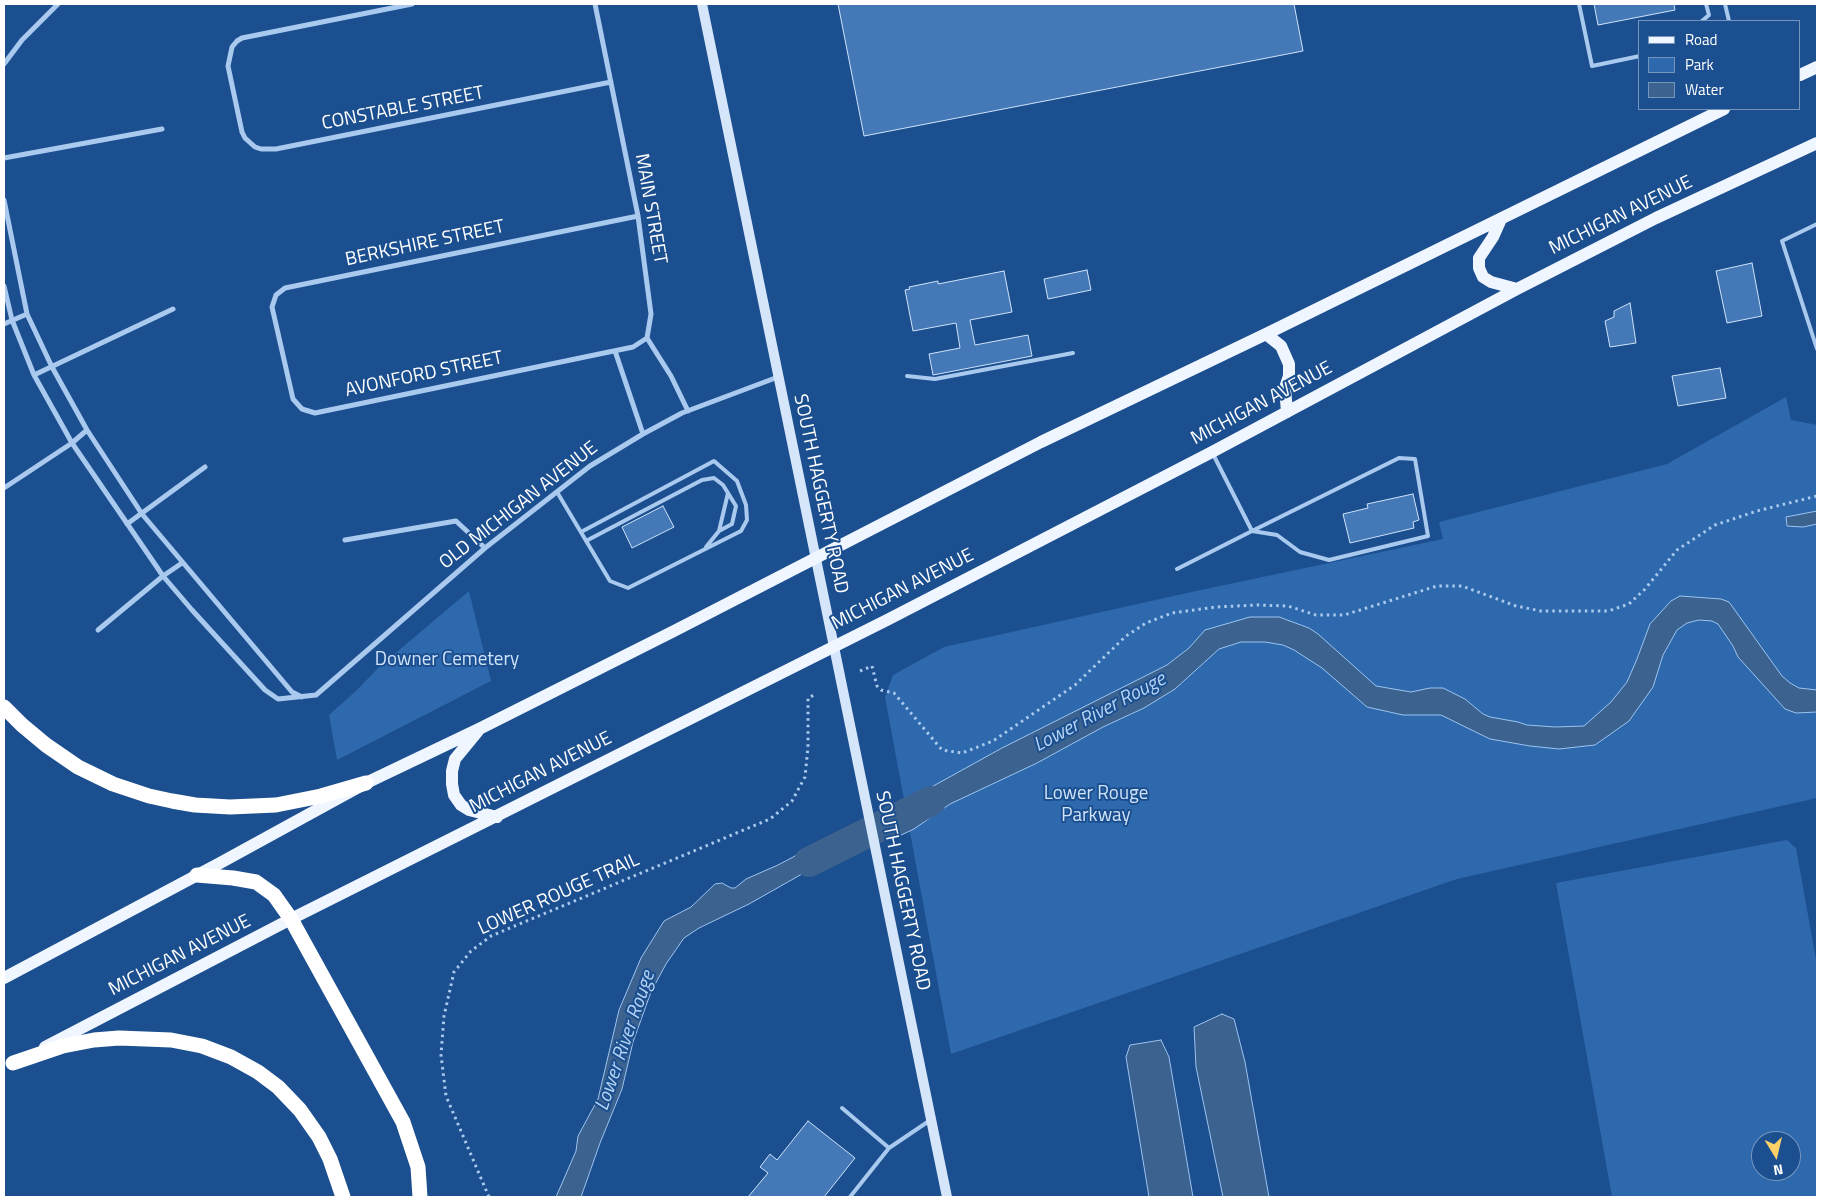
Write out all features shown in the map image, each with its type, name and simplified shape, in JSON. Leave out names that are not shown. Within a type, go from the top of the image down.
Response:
[{"type":"highway","points":[[4,707],[46,745],[78,767],[113,784],[172,802],[230,807],[276,804],[321,796],[366,783]]},
{"type":"highway","points":[[197,875],[256,882],[274,895],[291,919],[402,1122],[418,1167],[420,1197]]},
{"type":"highway","points":[[8,1066],[63,1046],[94,1040],[119,1038],[171,1040],[202,1046],[231,1057],[258,1072],[278,1087],[300,1110],[319,1137],[343,1197]]},
{"type":"main road","name":"SOUTH HAGGERTY ROAD","points":[[702,4],[947,1197]]},
{"type":"main road","points":[[1801,74],[1817,67]]},
{"type":"main road","points":[[4,978],[366,783],[479,729],[1040,442],[1501,219],[1710,111]]},
{"type":"main road","name":"MICHIGAN AVENUE","points":[[8,1066],[291,919],[833,647],[1212,452],[1517,289],[1656,218],[1817,144]]},
{"type":"main road","points":[[1501,219],[1479,258],[1479,268],[1483,277],[1491,282],[1517,289]]},
{"type":"main road","points":[[1266,334],[1281,346],[1289,364],[1289,376],[1285,388],[1287,412]]},
{"type":"main road","points":[[479,729],[455,760],[452,784],[454,795],[461,805],[469,810],[497,817]]},
{"type":"street","points":[[4,64],[22,40],[58,4]]},
{"type":"street","name":"CONSTABLE STREET","points":[[412,4],[242,38],[232,47],[228,66],[242,132],[245,138],[255,147],[268,150],[611,82]]},
{"type":"street","name":"MAIN STREET","points":[[595,4],[638,216],[651,314],[647,338]]},
{"type":"street","points":[[4,158],[162,128]]},
{"type":"street","points":[[4,200],[27,314],[52,367],[88,430],[142,514],[292,692],[303,697]]},
{"type":"street","name":"BERKSHIRE STREET","points":[[281,351],[272,307],[276,295],[285,288],[638,216]]},
{"type":"street","name":"OLD MICHIGAN AVENUE","points":[[4,286],[12,320],[34,375],[72,443],[163,576],[265,690],[278,699],[316,695],[485,548],[590,466],[643,434],[688,411],[778,377]]},
{"type":"street","points":[[34,375],[173,309]]},
{"type":"street","points":[[4,324],[27,314]]},
{"type":"street","points":[[647,338],[672,376],[688,411]]},
{"type":"street","name":"AVONFORD STREET","points":[[281,351],[293,400],[302,409],[315,412],[633,347],[647,338]]},
{"type":"street","points":[[615,351],[643,434]]},
{"type":"street","points":[[4,488],[72,443],[88,430]]},
{"type":"street","points":[[127,524],[205,468]]},
{"type":"street","points":[[346,540],[456,521],[485,548]]},
{"type":"street","points":[[98,630],[163,576],[182,563]]},
{"type":"lane","points":[[1579,4],[1592,66],[1638,56]]},
{"type":"lane","points":[[1703,20],[1708,15],[1706,4]]},
{"type":"lane","points":[[1725,4],[1729,20]]},
{"type":"lane","points":[[1817,224],[1782,241],[1817,349]]},
{"type":"lane","points":[[906,376],[935,379],[1073,353]]},
{"type":"lane","points":[[1212,452],[1252,531]]},
{"type":"lane","points":[[1177,569],[1252,531],[1399,458],[1414,459],[1428,536],[1329,560],[1300,552],[1277,535],[1252,531]]},
{"type":"lane","points":[[556,492],[610,581],[628,588],[741,531],[747,520],[746,505],[737,481],[714,461],[581,532]]},
{"type":"lane","points":[[586,541],[702,480],[714,478],[723,485],[736,506],[732,524],[719,531],[705,549]]},
{"type":"lane","points":[[719,531],[728,493]]},
{"type":"lane","points":[[842,1108],[889,1148]]},
{"type":"lane","points":[[850,1197],[889,1148],[931,1120]]},
{"type":"path","points":[[860,671],[872,666],[877,686],[894,694],[942,750],[962,753],[993,741],[1075,686],[1126,636],[1146,624],[1172,613],[1216,607],[1288,606],[1316,615],[1344,615],[1437,586],[1462,586],[1516,606],[1541,611],[1608,611],[1628,604],[1646,589],[1677,550],[1715,524],[1817,496]]},
{"type":"path","name":"LOWER ROUGE TRAIL","points":[[489,1197],[446,1096],[441,1055],[444,1016],[454,972],[471,951],[491,936],[770,819],[792,801],[805,777],[808,746],[808,698],[814,695]]},
{"type":"green space","name":"Lower Rouge Parkway","points":[[1786,397],[1791,420],[1817,425],[1817,798],[1457,879],[951,1054],[885,697],[893,675],[944,647],[1443,539],[1439,522],[1667,464]]},
{"type":"green space","name":"Downer Cemetery","points":[[469,591],[491,681],[337,760],[329,715],[378,668]]},
{"type":"green space","points":[[1787,840],[1796,848],[1817,965],[1817,1197],[1612,1197],[1556,883]]},
{"type":"water","points":[[1817,511],[1817,524],[1803,527],[1787,526],[1786,517]]},
{"type":"water","points":[[1680,596],[1721,599],[1729,602],[1782,676],[1799,688],[1817,690],[1817,712],[1796,713],[1785,709],[1738,657],[1718,624],[1712,621],[1699,620],[1687,623],[1677,630],[1663,655],[1653,687],[1629,721],[1595,745],[1559,749],[1490,739],[1441,715],[1403,715],[1367,707],[1322,668],[1294,650],[1283,645],[1265,642],[1241,642],[1219,649],[1175,689],[1144,708],[1103,727],[1037,763],[950,804],[914,829],[897,837],[892,806],[917,795],[1002,748],[1167,665],[1189,648],[1205,630],[1250,617],[1279,617],[1309,628],[1318,634],[1376,686],[1411,692],[1430,688],[1443,688],[1465,699],[1483,714],[1490,717],[1527,725],[1555,727],[1584,726],[1611,702],[1627,682],[1650,624],[1671,601]]},
{"type":"water","points":[[844,830],[848,858],[830,866],[802,874],[749,904],[699,928],[684,938],[666,964],[651,992],[633,1042],[622,1089],[581,1197],[556,1197],[576,1151],[578,1136],[598,1099],[619,1010],[641,958],[664,921],[691,907],[715,884],[722,883],[735,888],[746,879],[778,865]]},
{"type":"water","points":[[1222,1014],[1234,1019],[1245,1062],[1269,1197],[1223,1197],[1196,1067],[1194,1027]]},
{"type":"water","points":[[1161,1040],[1169,1057],[1193,1197],[1149,1197],[1126,1057],[1130,1045]]},
{"type":"building","points":[[838,4],[1294,4],[1303,51],[864,136]]},
{"type":"building","points":[[1594,4],[1674,4],[1675,10],[1598,25]]},
{"type":"building","points":[[1752,263],[1762,316],[1727,323],[1716,271]]},
{"type":"building","points":[[1087,270],[1091,290],[1048,299],[1044,279]]},
{"type":"building","points":[[1004,271],[1012,312],[970,320],[975,345],[1028,335],[1032,356],[933,375],[929,354],[960,348],[956,323],[913,331],[905,290],[910,289],[909,287],[938,281],[938,284]]},
{"type":"building","points":[[1630,303],[1636,343],[1610,347],[1605,321],[1614,317],[1614,311]]},
{"type":"building","points":[[1720,368],[1726,398],[1678,406],[1672,376]]},
{"type":"building","points":[[1413,494],[1419,520],[1413,522],[1414,528],[1350,543],[1343,514],[1368,508],[1367,504]]},
{"type":"building","points":[[663,506],[674,527],[632,548],[622,527]]},
{"type":"building","points":[[808,1121],[855,1158],[824,1197],[748,1197],[768,1173],[760,1167],[770,1154],[777,1160]]},
{"type":"waterway","name":"Lower River Rouge","points":[[809,862],[931,801]]}]
